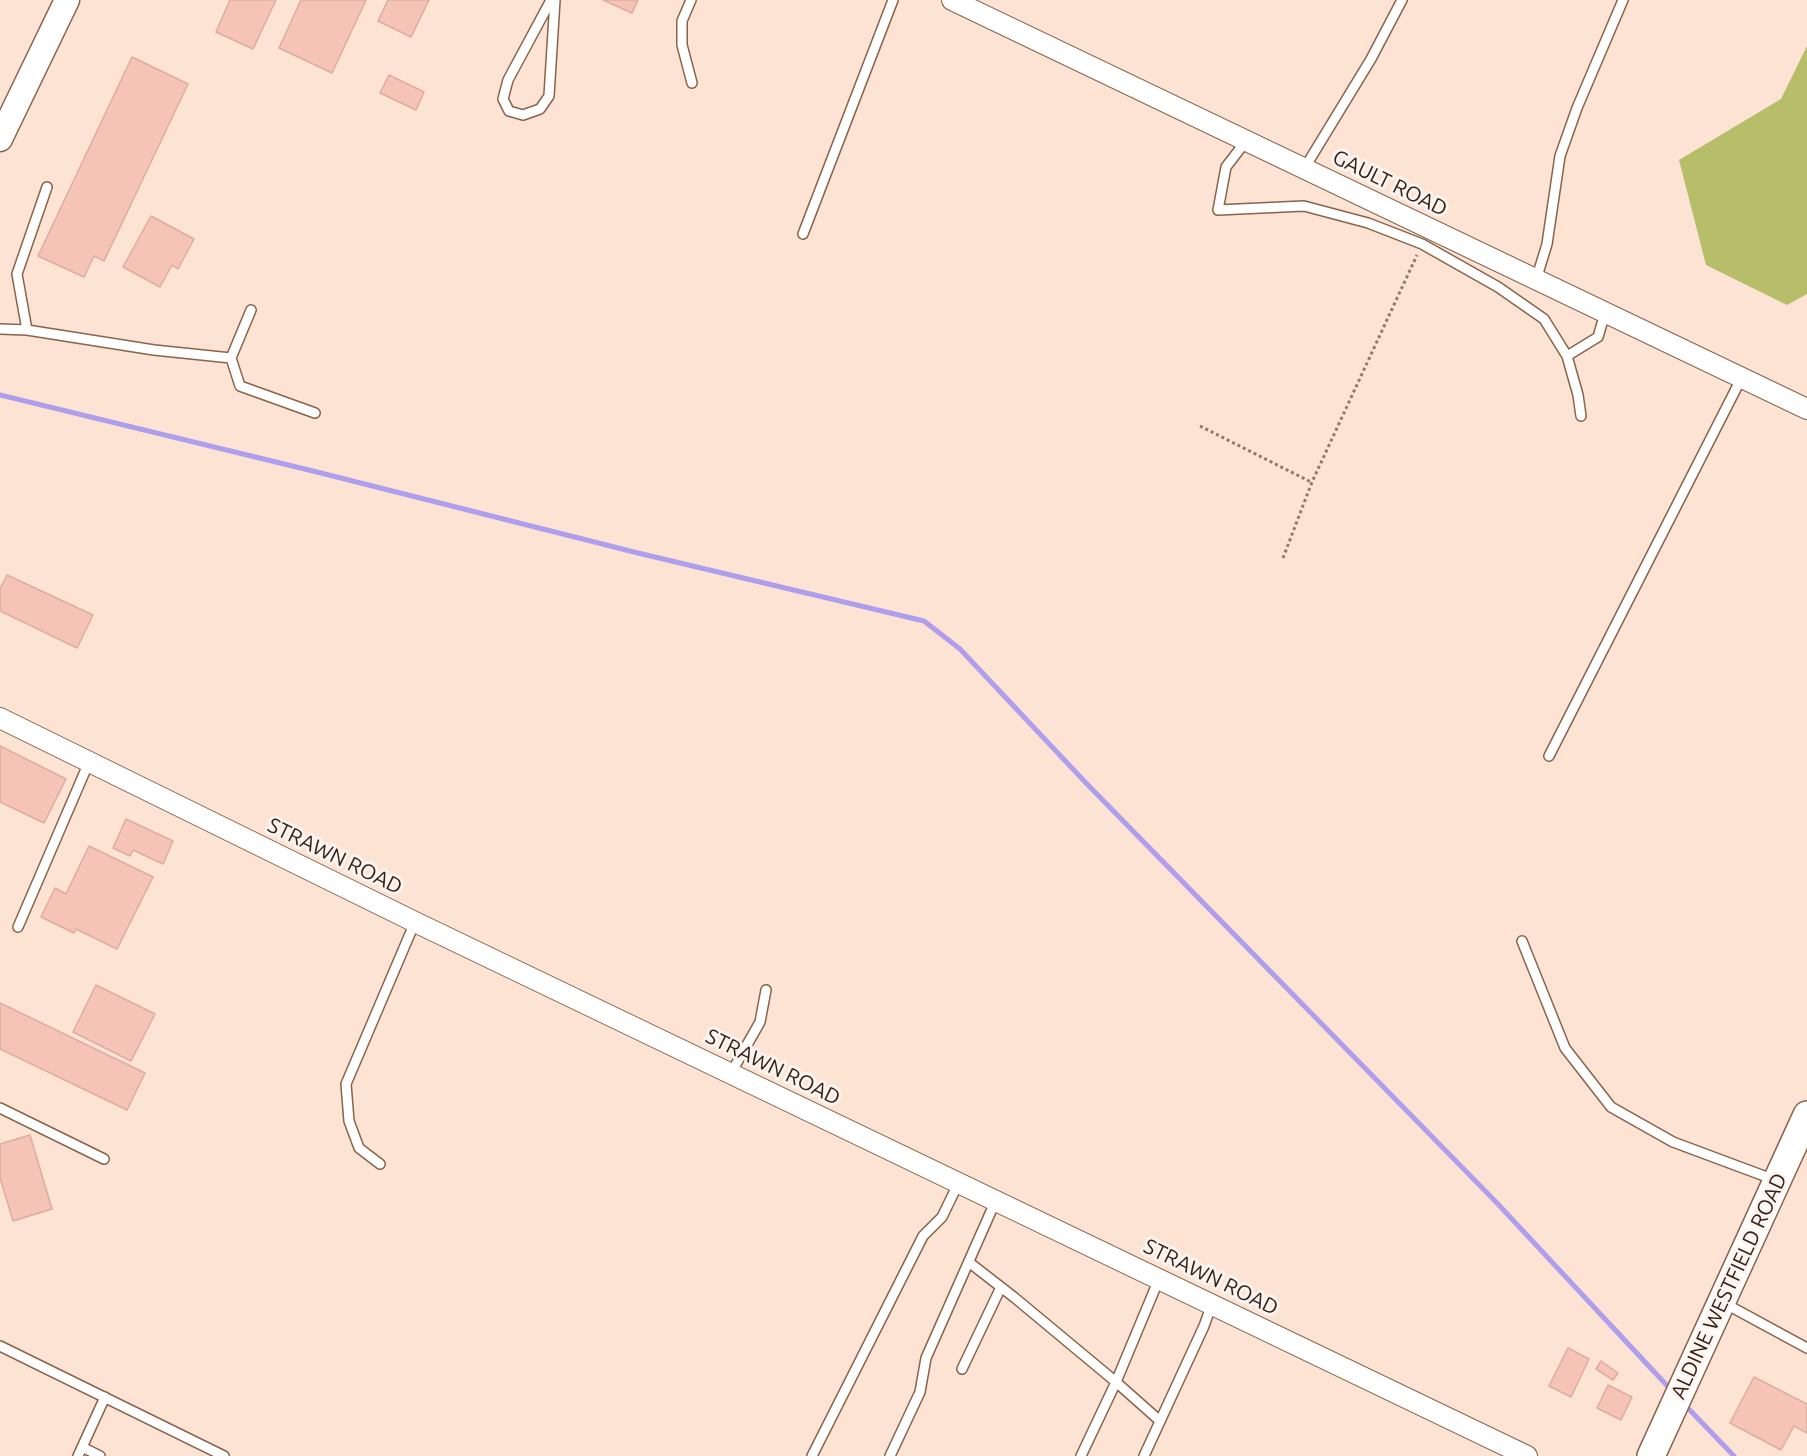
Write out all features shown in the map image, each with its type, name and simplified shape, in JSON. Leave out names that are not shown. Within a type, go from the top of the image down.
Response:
[{"type":"main road","name":"ALDINE WESTFIELD ROAD","points":[[1651,1456],[1807,1115]]},
{"type":"street","points":[[0,139],[67,0]]},
{"type":"street","name":"GAULT ROAD","points":[[952,0],[1807,409]]},
{"type":"street","name":"STRAWN ROAD","points":[[0,718],[415,922],[1527,1456]]},
{"type":"lane","points":[[551,0],[508,80],[503,99],[509,111],[523,116],[540,109],[549,96],[555,0]]},
{"type":"lane","points":[[691,0],[682,21],[682,45],[692,83]]},
{"type":"lane","points":[[803,234],[893,0]]},
{"type":"lane","points":[[1304,169],[1371,59],[1401,0]]},
{"type":"lane","points":[[1536,280],[1547,244],[1560,156],[1577,108],[1623,0]]},
{"type":"lane","points":[[1246,141],[1226,167],[1218,210],[1304,206],[1368,223],[1422,244],[1498,286],[1544,319],[1567,356],[1578,395],[1581,416]]},
{"type":"lane","points":[[27,330],[17,274],[47,187]]},
{"type":"lane","points":[[250,310],[231,358],[240,386],[315,413]]},
{"type":"lane","points":[[1567,356],[1598,337],[1605,313]]},
{"type":"lane","points":[[0,329],[27,330],[154,350],[231,358]]},
{"type":"lane","points":[[1549,756],[1741,379]]},
{"type":"lane","points":[[18,927],[90,762]]},
{"type":"lane","points":[[380,1164],[358,1148],[349,1121],[346,1084],[415,922]]},
{"type":"lane","points":[[1522,940],[1565,1048],[1611,1107],[1673,1142],[1777,1181]]},
{"type":"lane","points":[[731,1073],[760,1022],[766,990]]},
{"type":"lane","points":[[0,1108],[104,1159]]},
{"type":"lane","points":[[812,1456],[923,1236],[942,1217],[959,1182]]},
{"type":"lane","points":[[890,1456],[920,1392],[926,1358],[996,1200]]},
{"type":"lane","points":[[970,1263],[1116,1382],[1160,1421]]},
{"type":"lane","points":[[1081,1456],[1116,1382],[1159,1278]]},
{"type":"lane","points":[[962,1369],[1001,1287]]},
{"type":"lane","points":[[1722,1301],[1807,1348]]},
{"type":"lane","points":[[1144,1456],[1212,1304]]},
{"type":"lane","points":[[0,1346],[224,1456]]},
{"type":"lane","points":[[100,1456],[80,1452],[105,1398]]},
{"type":"path","points":[[1283,558],[1312,482],[1422,244]]},
{"type":"path","points":[[1200,426],[1312,482]]},
{"type":"green space","points":[[1807,46],[1807,294],[1787,305],[1706,265],[1679,160],[1781,99]]},
{"type":"building","points":[[230,0],[276,0],[253,49],[216,32]]},
{"type":"building","points":[[301,0],[366,0],[332,73],[279,48]]},
{"type":"building","points":[[388,0],[429,0],[411,37],[378,21]]},
{"type":"building","points":[[603,0],[638,0],[632,13]]},
{"type":"building","points":[[132,57],[188,84],[104,261],[94,256],[84,277],[38,256]]},
{"type":"building","points":[[389,75],[424,92],[416,110],[380,93]]},
{"type":"building","points":[[151,216],[194,239],[178,269],[172,265],[160,287],[123,267]]},
{"type":"building","points":[[7,575],[93,615],[77,648],[0,611],[0,589]]},
{"type":"building","points":[[0,746],[66,779],[44,823],[0,802]]},
{"type":"building","points":[[126,819],[173,841],[163,864],[133,850],[130,856],[113,848]]},
{"type":"building","points":[[89,846],[153,877],[117,949],[76,929],[74,933],[41,917],[55,888],[66,894]]},
{"type":"building","points":[[96,985],[155,1014],[131,1061],[73,1032]]},
{"type":"building","points":[[0,1003],[145,1073],[127,1110],[0,1049]]},
{"type":"building","points":[[30,1135],[52,1209],[13,1221],[0,1178],[0,1144]]},
{"type":"building","points":[[1568,1348],[1589,1359],[1571,1397],[1549,1386]]},
{"type":"building","points":[[1601,1361],[1618,1373],[1613,1380],[1596,1369]]},
{"type":"building","points":[[1754,1377],[1807,1404],[1807,1433],[1794,1426],[1781,1450],[1730,1423]]},
{"type":"building","points":[[1608,1385],[1632,1397],[1621,1420],[1597,1408]]},
{"type":"waterway","points":[[0,395],[638,553],[924,621],[960,649],[1086,783],[1496,1202],[1673,1392]]},
{"type":"waterway","points":[[1683,1403],[1734,1456]]}]
